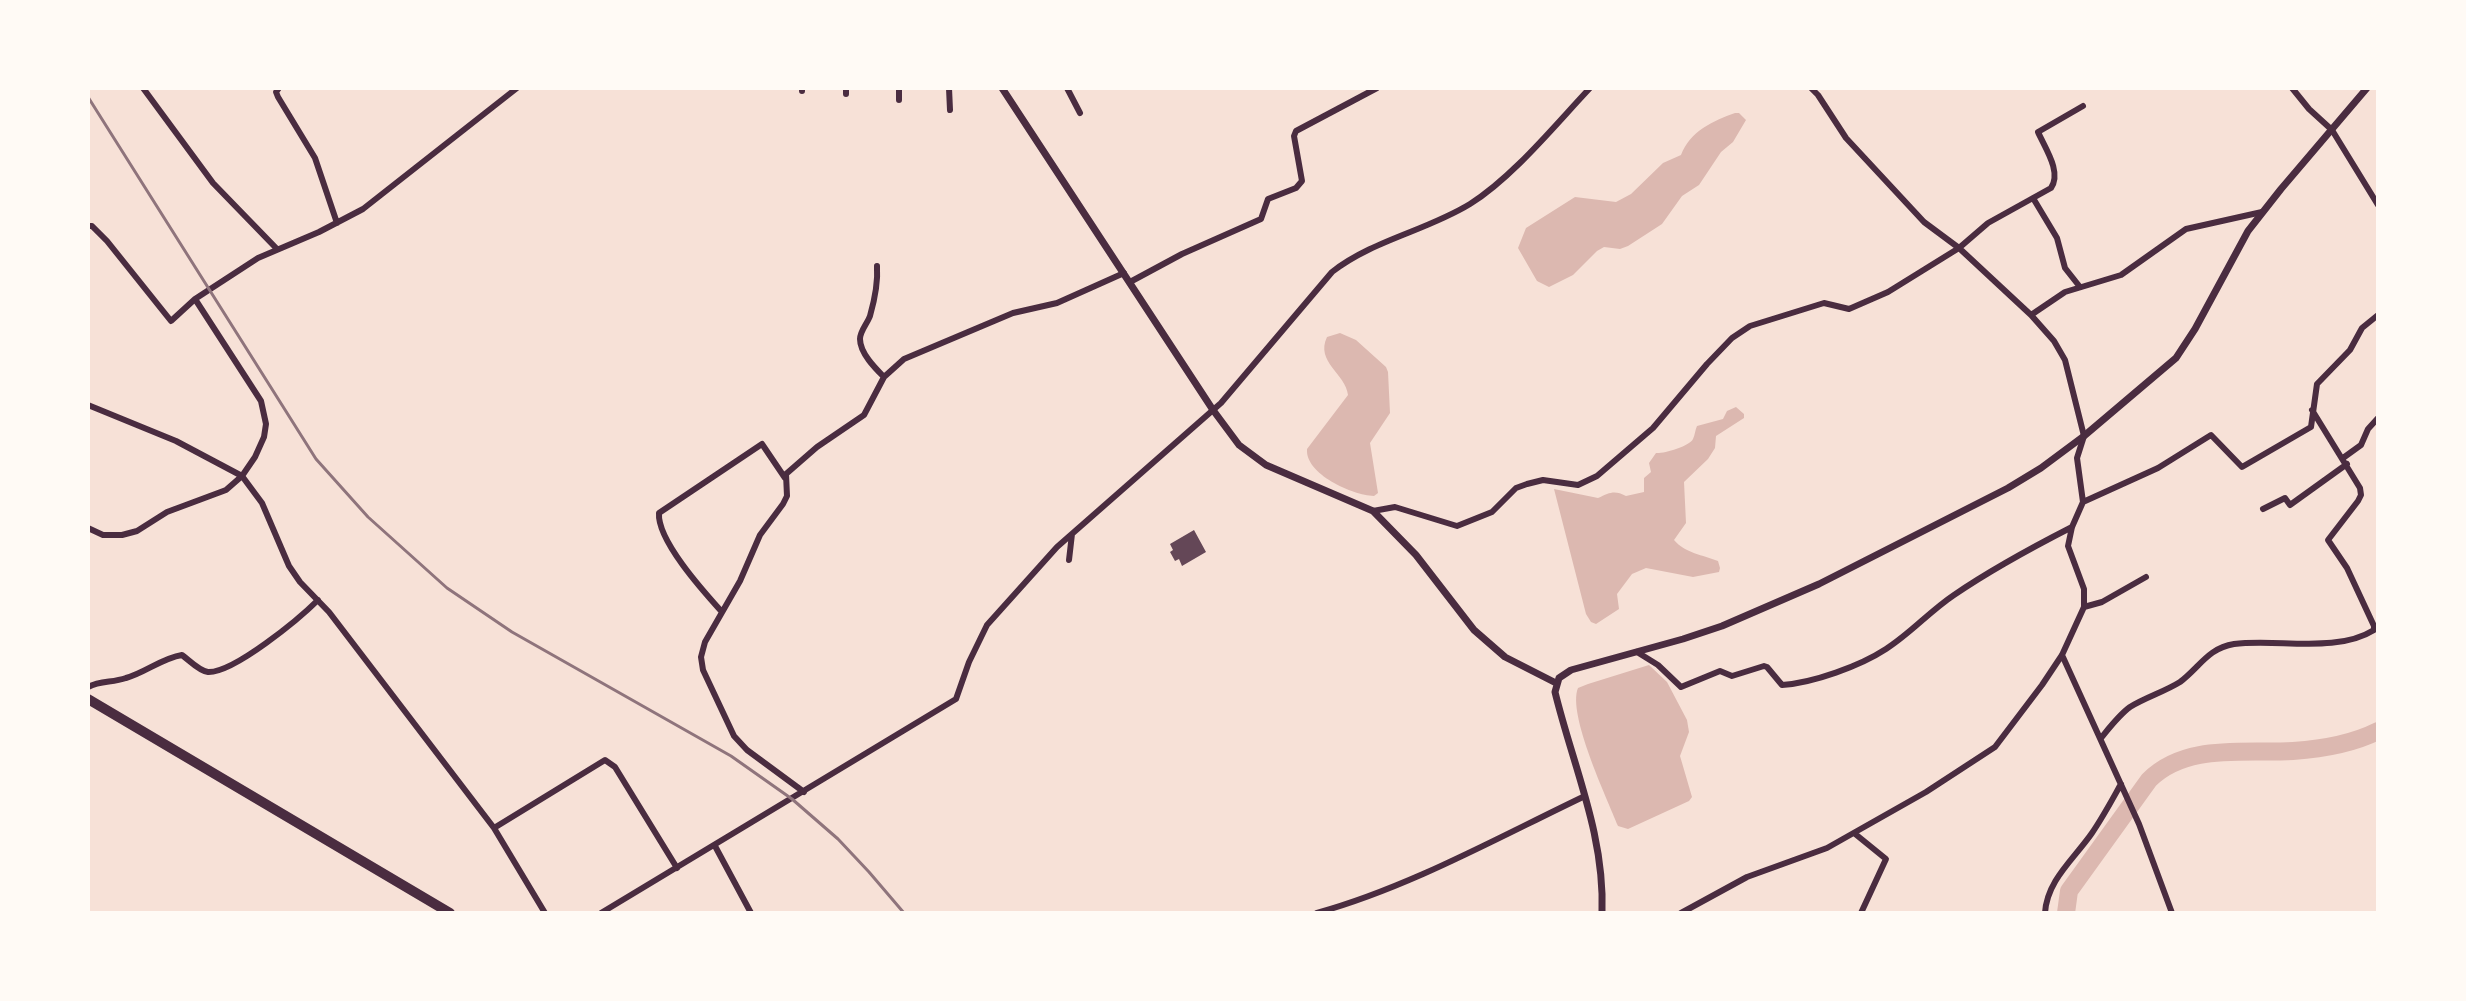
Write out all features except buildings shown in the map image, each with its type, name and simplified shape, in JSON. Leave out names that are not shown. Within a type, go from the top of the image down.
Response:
[{"type":"highway","points":[[88,699],[450,913]]},
{"type":"street","points":[[143,88],[213,183],[277,249]]},
{"type":"street","points":[[279,88],[276,92],[278,97],[315,158],[337,223]]},
{"type":"street","points":[[88,226],[92,226],[107,241],[171,321],[198,298],[258,258],[363,209],[517,88]]},
{"type":"street","points":[[899,88],[899,100]]},
{"type":"street","points":[[949,88],[950,110]]},
{"type":"street","points":[[1004,88],[1213,410],[1239,445],[1266,465],[1373,511],[1416,555],[1474,630],[1505,657],[1556,683]]},
{"type":"street","points":[[1067,88],[1080,113]]},
{"type":"street","points":[[1130,282],[1182,254],[1261,219],[1268,199],[1296,188],[1302,181],[1294,136],[1296,131],[1377,88]]},
{"type":"street","points":[[601,913],[956,699],[987,625],[1057,547],[1213,410],[1246,376],[1332,272],[1364,252],[1432,224],[1472,203],[1504,177],[1590,88]]},
{"type":"street","points":[[1681,913],[1747,877],[1827,848],[1926,792],[1995,747],[2062,655],[2084,607],[2084,589],[2068,546],[2083,502],[2077,458],[2084,436],[2065,360],[2054,341],[2031,315],[1959,248],[1924,222],[1846,138],[1811,88]]},
{"type":"street","points":[[1818,95],[1826,88]]},
{"type":"street","points":[[2292,88],[2332,130],[2378,205]]},
{"type":"street","points":[[1602,913],[1603,878],[1595,832],[1555,692],[1559,678],[1571,670],[1722,626],[1832,578],[2041,468],[2176,358],[2248,231],[2367,88]]},
{"type":"street","points":[[1373,511],[1395,507],[1457,526],[1492,512],[1516,488],[1527,484],[1543,480],[1578,485],[1597,476],[1653,428],[1707,364],[1732,338],[1750,326],[1824,303],[1843,309],[1858,306],[1888,292],[1959,248],[1988,223],[2051,188],[2056,180],[2054,167],[2038,132],[2083,106]]},
{"type":"street","points":[[2033,198],[2057,238],[2065,268],[2080,287]]},
{"type":"street","points":[[2031,315],[2065,292],[2121,275],[2186,229],[2262,212]]},
{"type":"street","points":[[877,266],[870,316],[859,337],[860,345],[884,377]]},
{"type":"street","points":[[785,478],[790,469],[817,447],[864,415],[884,377],[904,359],[1013,313],[1057,303],[1124,273]]},
{"type":"street","points":[[88,528],[103,535],[137,531],[167,512],[226,490],[242,476],[255,457],[266,424],[261,401],[198,298]]},
{"type":"street","points":[[2083,502],[2158,468],[2211,435],[2242,467],[2311,427],[2317,384],[2350,350],[2362,328],[2378,315]]},
{"type":"street","points":[[88,405],[176,441],[242,476],[262,503],[289,566],[391,691],[494,828],[545,913]]},
{"type":"street","points":[[2101,738],[2124,712],[2180,681],[2219,647],[2249,643],[2329,642],[2374,630],[2347,568],[2328,540],[2361,495],[2360,488],[2312,410]]},
{"type":"street","points":[[2263,509],[2285,498],[2290,505],[2345,461],[2361,445],[2365,433],[2378,418]]},
{"type":"street","points":[[722,612],[677,556],[659,520],[659,513],[762,444],[785,478],[787,496],[760,535],[740,581],[705,642],[701,657],[703,670],[734,736],[747,750],[804,792]]},
{"type":"street","points":[[1637,652],[1658,665],[1681,687],[1720,671],[1732,676],[1764,666],[1782,685],[1841,670],[1887,648],[1949,598],[2013,558],[2072,527]]},
{"type":"street","points":[[1069,560],[1072,534]]},
{"type":"street","points":[[2084,607],[2102,602],[2146,577]]},
{"type":"street","points":[[88,687],[98,681],[129,678],[182,655],[203,670],[210,672],[219,669],[239,660],[293,624],[318,600]]},
{"type":"street","points":[[2062,655],[2139,824],[2172,913]]},
{"type":"street","points":[[494,828],[605,760],[615,767],[677,868]]},
{"type":"street","points":[[2045,913],[2053,882],[2123,787]]},
{"type":"street","points":[[1317,913],[1356,902],[1421,874],[1585,796]]},
{"type":"street","points":[[1854,833],[1886,859],[1861,913]]},
{"type":"street","points":[[715,846],[751,913]]},
{"type":"shaded area","points":[[1735,113],[1746,120],[1733,142],[1721,152],[1699,185],[1682,196],[1662,224],[1628,246],[1620,249],[1604,247],[1573,275],[1549,287],[1537,281],[1518,248],[1526,228],[1575,197],[1616,202],[1631,194],[1663,163],[1681,155],[1696,133]]},
{"type":"shaded area","points":[[1340,333],[1356,340],[1388,372],[1390,413],[1370,443],[1378,493],[1374,496],[1354,492],[1332,482],[1308,458],[1307,449],[1348,395],[1325,354],[1327,337]]},
{"type":"shaded area","points":[[1736,407],[1744,418],[1716,436],[1715,448],[1708,459],[1684,482],[1686,523],[1674,540],[1689,551],[1718,561],[1719,572],[1693,577],[1646,568],[1632,574],[1617,594],[1619,609],[1596,624],[1591,622],[1586,614],[1554,489],[1598,498],[1612,492],[1626,496],[1644,492],[1644,478],[1651,472],[1649,463],[1656,453],[1686,445],[1693,439],[1697,426],[1723,419],[1727,411]]},
{"type":"shaded area","points":[[1649,665],[1667,682],[1687,720],[1689,732],[1680,756],[1692,797],[1628,829],[1618,826],[1598,777],[1583,736],[1576,700],[1578,688]]},
{"type":"waterway","points":[[2066,913],[2069,891],[2149,780],[2164,768],[2198,755],[2326,747],[2378,731]]},
{"type":"railway","points":[[88,97],[316,459],[368,517],[447,588],[512,632],[731,756],[792,799],[838,839],[904,913]]}]
